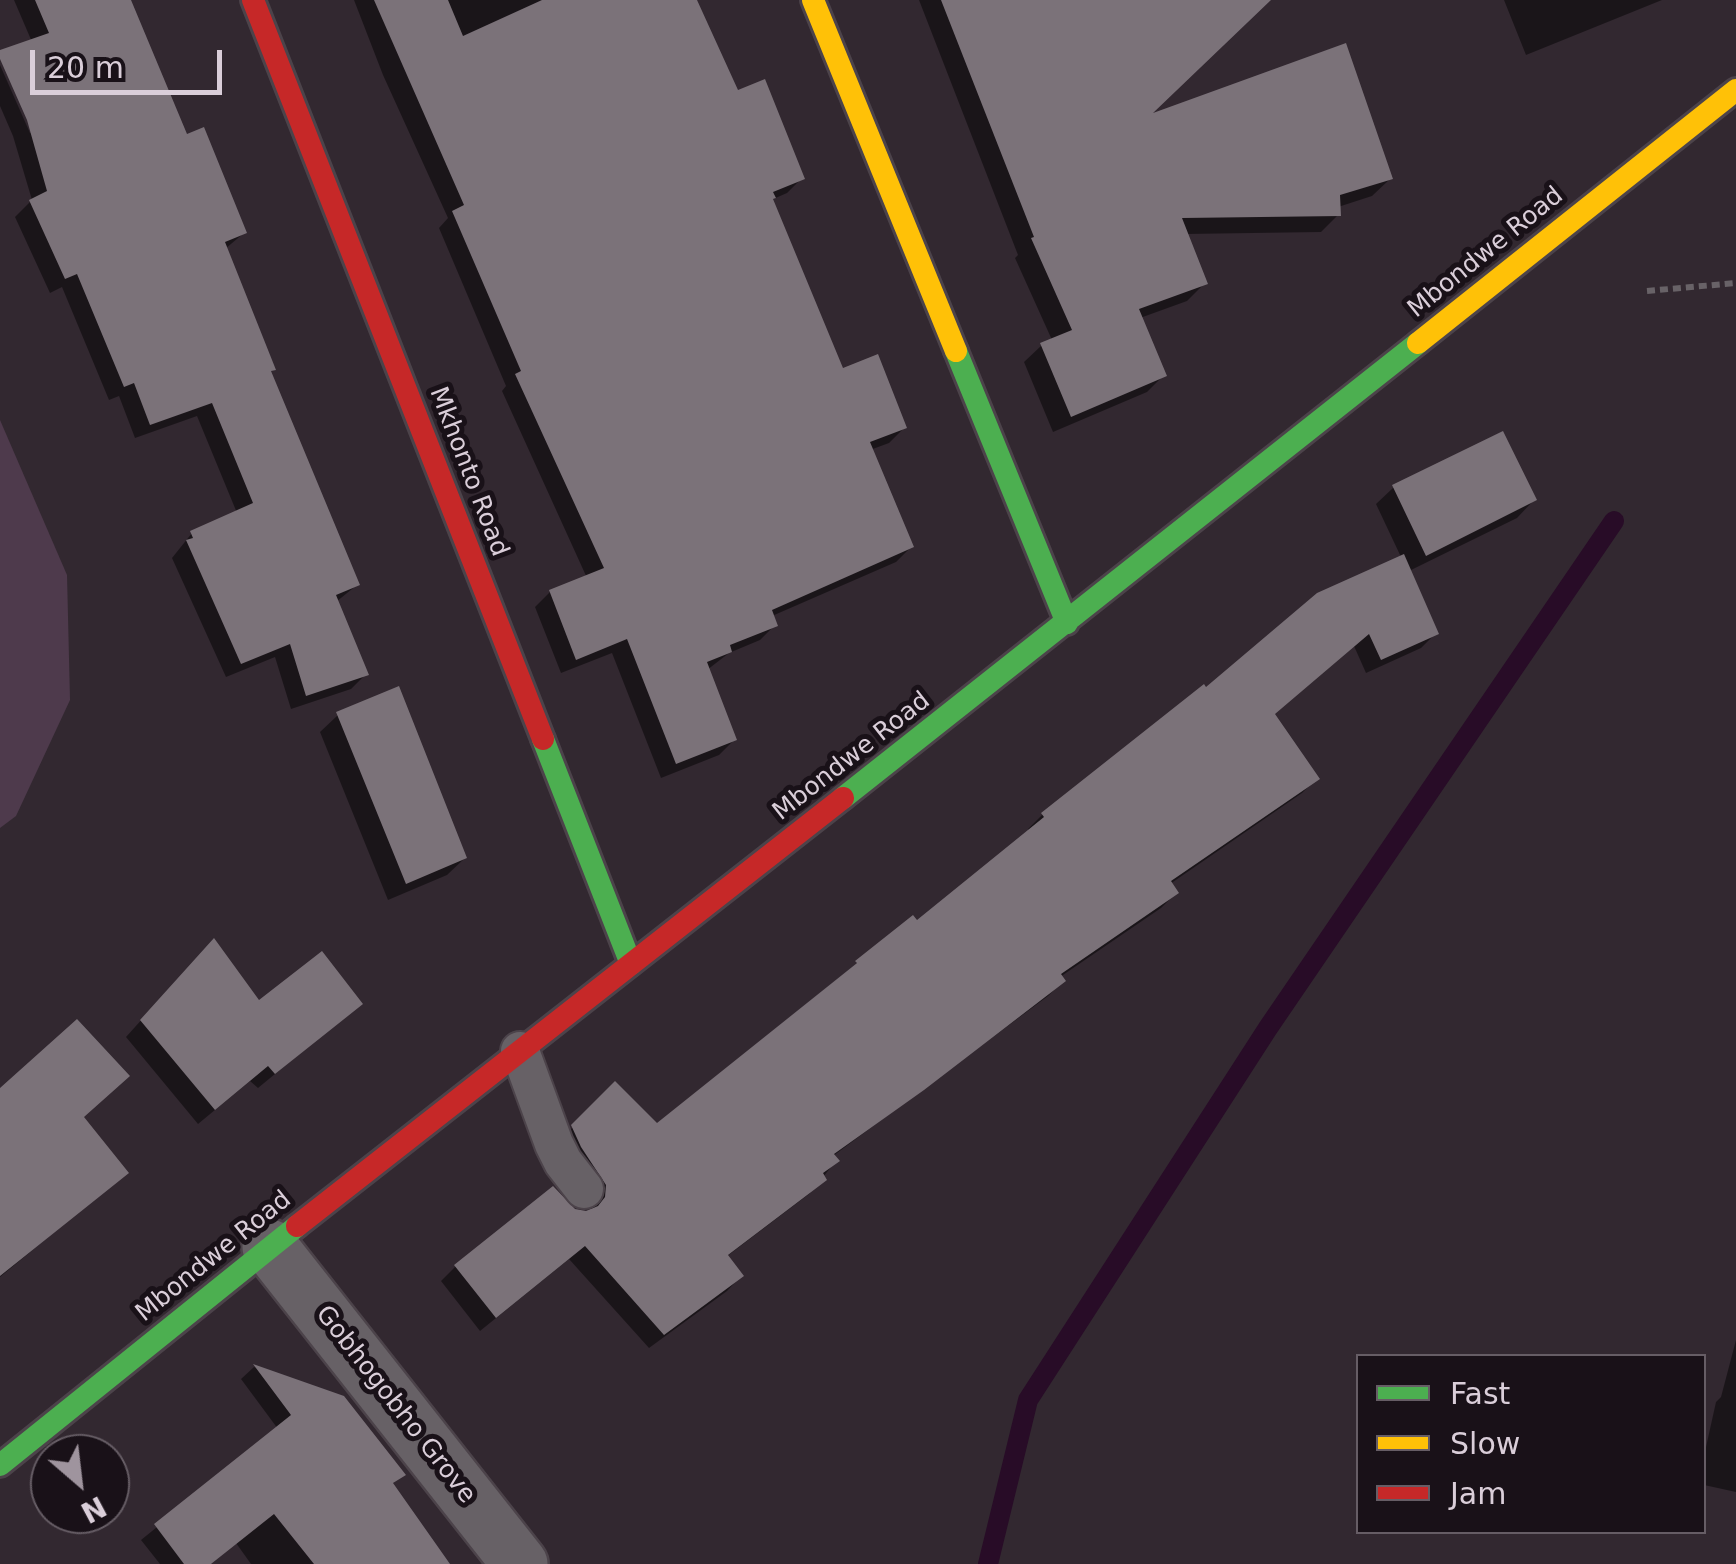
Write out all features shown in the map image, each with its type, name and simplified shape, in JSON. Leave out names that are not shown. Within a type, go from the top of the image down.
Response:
[{"type":"street","name":"Mkhonto Road","points":[[253,0],[631,964]]},
{"type":"street","points":[[814,0],[1067,623]]},
{"type":"street","name":"Mbondwe Road","points":[[0,1465],[270,1247],[1067,623],[1736,90]]},
{"type":"street","name":"Gobhogobho Grove","points":[[270,1247],[520,1564]]},
{"type":"lane","points":[[520,1051],[554,1144],[584,1189]]},
{"type":"path","points":[[1647,292],[1736,283]]},
{"type":"shaded area","points":[[0,420],[67,575],[70,700],[16,816],[0,828]]},
{"type":"building","points":[[35,0],[131,0],[187,134],[204,127],[247,233],[225,242],[276,370],[271,371],[360,585],[336,595],[369,675],[306,696],[290,644],[241,664],[186,540],[193,538],[190,531],[253,503],[212,403],[150,425],[134,383],[124,387],[77,274],[65,279],[29,200],[47,191],[27,120],[0,59],[0,50],[49,33]]},
{"type":"building","points":[[374,0],[448,0],[463,36],[542,0],[697,0],[738,90],[765,79],[805,179],[773,192],[773,199],[843,368],[878,354],[907,428],[870,442],[914,547],[772,610],[778,626],[730,645],[732,652],[707,662],[737,740],[676,764],[627,639],[576,660],[549,590],[604,568],[515,374],[521,371],[452,211],[464,205]]},
{"type":"building","points":[[941,0],[1271,0],[1153,113],[1346,43],[1393,179],[1340,195],[1341,216],[1182,218],[1208,284],[1139,309],[1167,376],[1071,417],[1040,343],[1072,330],[1031,238],[1034,237]]},
{"type":"building","points":[[1503,431],[1537,500],[1426,556],[1392,485]]},
{"type":"building","points":[[1404,554],[1439,634],[1381,660],[1369,634],[1275,714],[1320,779],[1171,881],[1179,893],[1061,974],[1066,981],[834,1154],[840,1161],[823,1173],[827,1180],[728,1255],[744,1276],[664,1335],[585,1246],[496,1318],[454,1265],[553,1186],[575,1209],[586,1211],[598,1206],[605,1197],[606,1185],[571,1125],[615,1081],[657,1123],[913,915],[917,920],[1044,817],[1041,813],[1204,684],[1206,687],[1317,593]]},
{"type":"building","points":[[399,686],[467,858],[406,884],[336,712]]},
{"type":"building","points":[[214,938],[259,1000],[322,951],[363,1004],[275,1074],[268,1066],[215,1110],[140,1020]]},
{"type":"building","points":[[77,1019],[130,1076],[84,1117],[129,1173],[0,1276],[0,1088]]},
{"type":"building","points":[[253,1364],[344,1396],[406,1475],[393,1483],[450,1564],[314,1564],[274,1514],[211,1564],[184,1564],[154,1524],[291,1415]]},
{"type":"waterway","points":[[988,1564],[1028,1400],[1268,1028],[1614,521]]},
{"type":"traffic: fast","points":[[843,798],[1418,343]]},
{"type":"traffic: fast","points":[[956,351],[1067,623]]},
{"type":"traffic: fast","points":[[543,739],[631,964]]},
{"type":"traffic: fast","points":[[0,1465],[297,1226]]},
{"type":"traffic: slow","points":[[813,0],[956,351]]},
{"type":"traffic: slow","points":[[1418,343],[1736,90]]},
{"type":"traffic: jam","points":[[253,0],[543,739]]},
{"type":"traffic: jam","points":[[297,1226],[843,798]]}]
